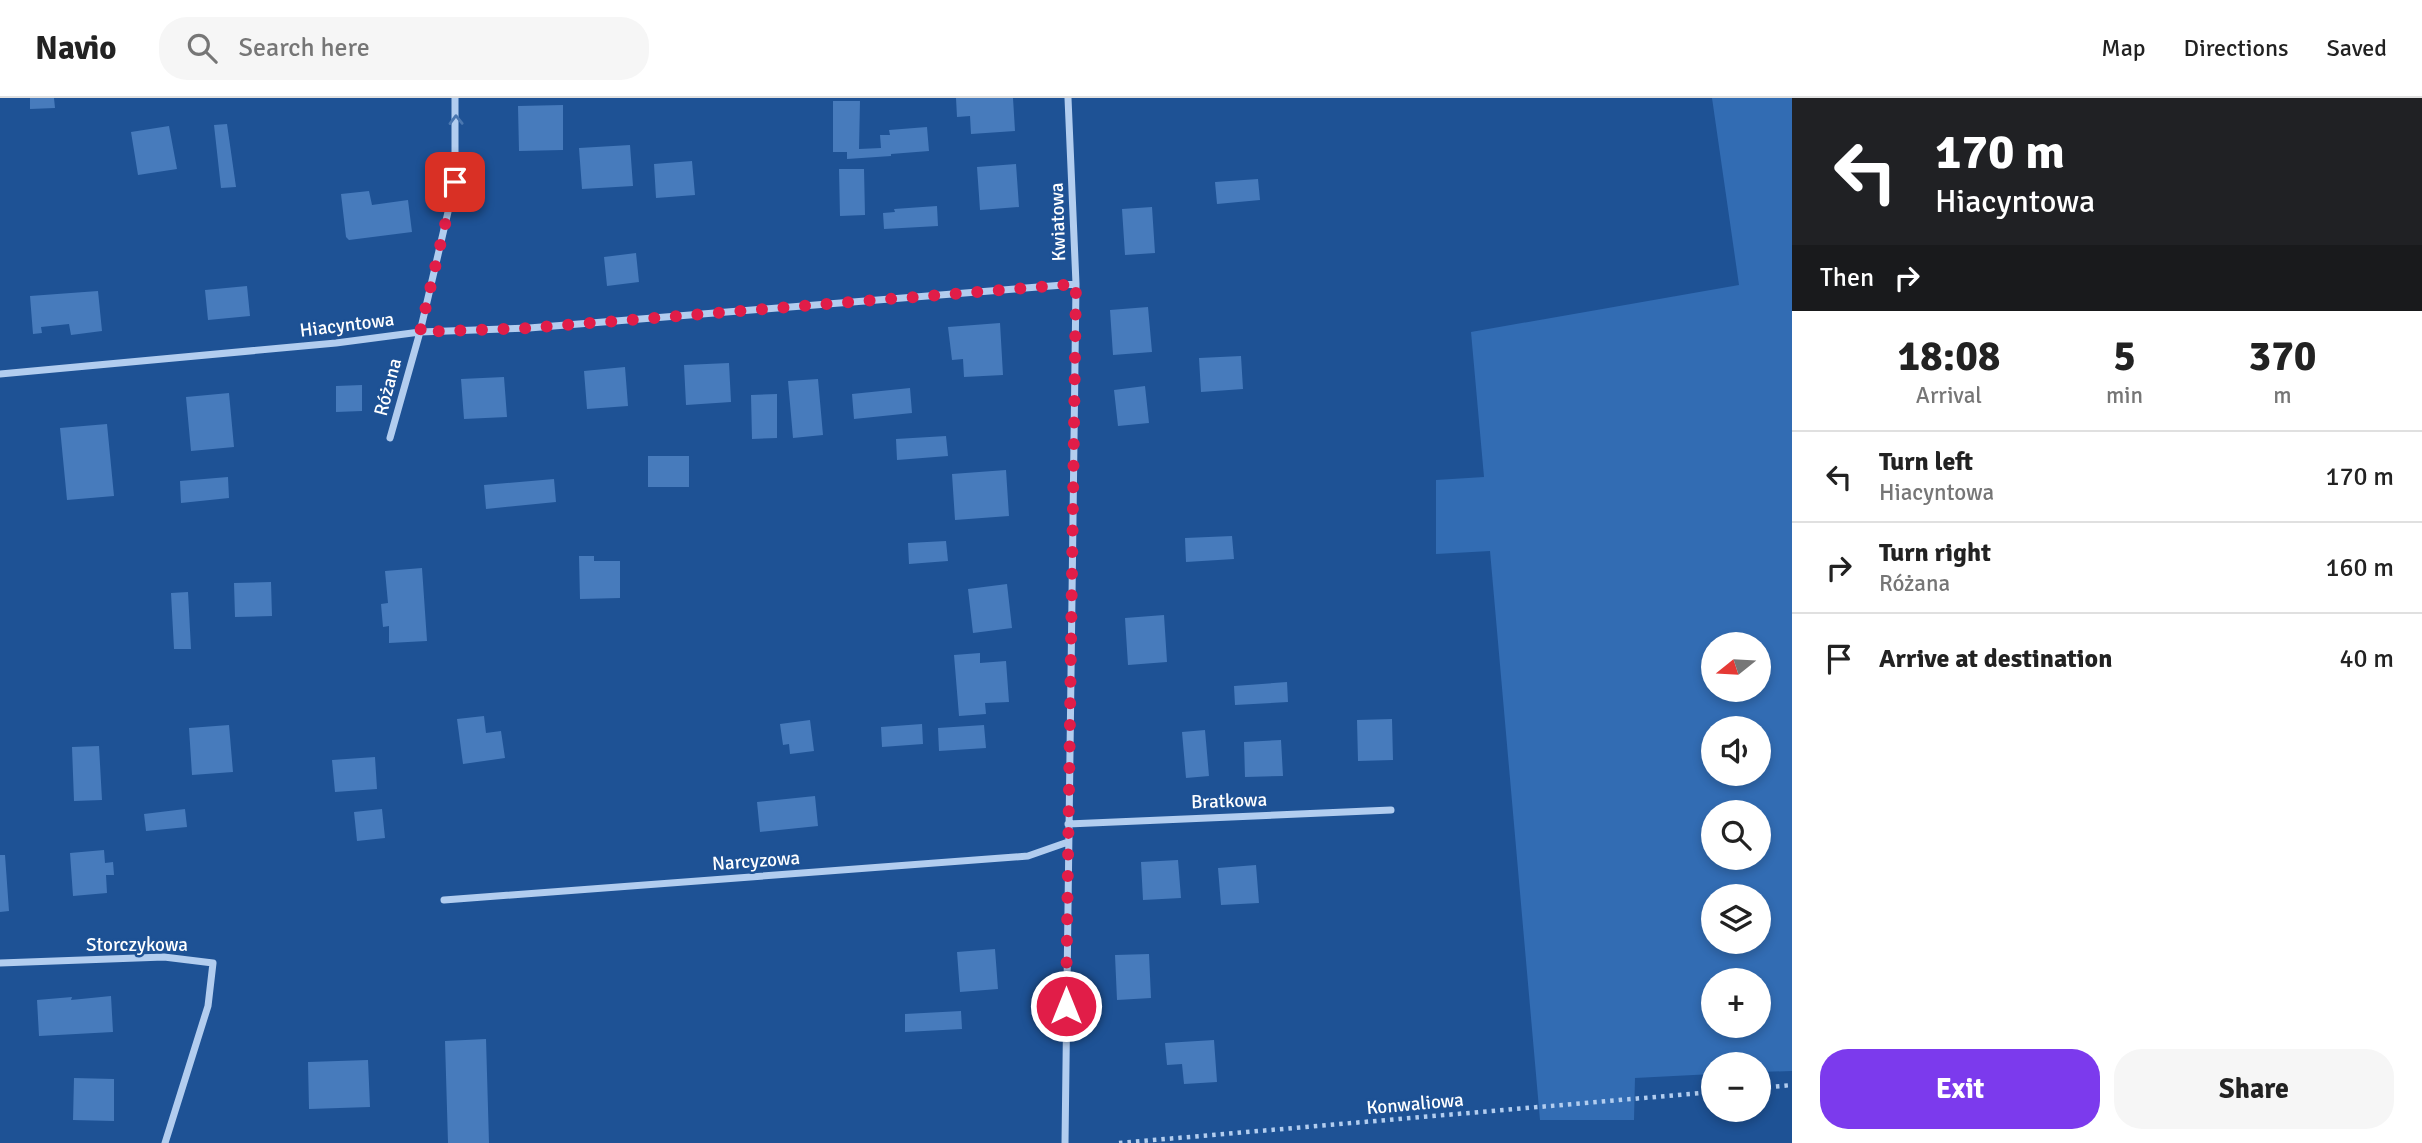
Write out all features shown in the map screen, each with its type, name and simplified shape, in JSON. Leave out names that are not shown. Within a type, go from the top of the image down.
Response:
[{"type":"street","name":"Różana","points":[[390,438],[420,332],[455,182],[455,98]]},
{"type":"street","name":"Kwiatowa","points":[[1065,1143],[1076,284],[1068,98]]},
{"type":"street","name":"Hiacyntowa","points":[[0,374],[337,343],[420,332],[529,328],[1076,284]]},
{"type":"street","name":"Bratkowa","points":[[1068,824],[1391,810]]},
{"type":"street","name":"Narcyzowa","points":[[444,900],[1028,856],[1068,842]]},
{"type":"street","name":"Storczykowa","points":[[0,963],[164,957],[213,963],[208,1006],[165,1143]]},
{"type":"path","points":[[1771,1087],[1792,1085]]},
{"type":"path","name":"Konwaliowa","points":[[1119,1143],[1701,1093]]},
{"type":"shaded area","points":[[1712,98],[1792,98],[1792,1071],[1771,1072],[1771,1052],[1701,1052],[1701,1075],[1635,1078],[1634,1120],[1540,1120],[1490,551],[1436,554],[1436,480],[1484,477],[1471,332],[1739,285]]},
{"type":"building","points":[[30,98],[54,98],[55,108],[30,109]]},
{"type":"building","points":[[956,98],[1013,98],[1015,131],[971,134],[970,116],[957,117]]},
{"type":"building","points":[[833,101],[860,101],[859,149],[881,148],[880,135],[890,135],[889,130],[927,127],[929,151],[847,159],[847,152],[833,152]]},
{"type":"building","points":[[563,105],[563,150],[519,151],[518,106]]},
{"type":"building","points":[[227,124],[236,187],[221,188],[214,125]]},
{"type":"building","points":[[169,126],[177,169],[138,175],[131,132]]},
{"type":"building","points":[[630,145],[633,186],[582,189],[579,148]]},
{"type":"building","points":[[692,161],[695,195],[656,198],[654,164]]},
{"type":"building","points":[[1016,164],[1019,207],[980,210],[977,167]]},
{"type":"building","points":[[839,169],[864,169],[865,215],[840,216]]},
{"type":"building","points":[[1258,179],[1260,200],[1217,204],[1215,182]]},
{"type":"building","points":[[369,191],[372,205],[408,200],[412,232],[349,240],[346,237],[341,194]]},
{"type":"building","points":[[937,206],[938,226],[884,229],[883,213],[895,212],[894,209]]},
{"type":"building","points":[[1152,207],[1155,253],[1125,255],[1122,209]]},
{"type":"building","points":[[636,253],[639,282],[607,286],[604,257]]},
{"type":"building","points":[[247,286],[250,316],[208,320],[205,290]]},
{"type":"building","points":[[98,291],[102,331],[71,335],[69,324],[41,327],[42,333],[33,334],[30,296]]},
{"type":"building","points":[[1148,307],[1152,352],[1113,355],[1110,310]]},
{"type":"building","points":[[1000,323],[1003,375],[964,377],[963,359],[952,360],[948,327]]},
{"type":"building","points":[[1241,356],[1243,389],[1201,392],[1199,358]]},
{"type":"building","points":[[729,363],[731,402],[686,405],[684,365]]},
{"type":"building","points":[[625,367],[628,406],[587,409],[584,371]]},
{"type":"building","points":[[504,377],[507,417],[464,419],[461,379]]},
{"type":"building","points":[[818,379],[823,435],[793,438],[788,381]]},
{"type":"building","points":[[362,385],[362,411],[336,412],[336,386]]},
{"type":"building","points":[[1145,386],[1149,423],[1118,426],[1114,390]]},
{"type":"building","points":[[910,388],[912,413],[854,419],[852,394]]},
{"type":"building","points":[[229,393],[234,447],[191,451],[186,397]]},
{"type":"building","points":[[777,394],[777,438],[752,439],[751,395]]},
{"type":"building","points":[[107,424],[114,496],[67,500],[60,428]]},
{"type":"building","points":[[946,436],[948,456],[897,460],[896,439]]},
{"type":"building","points":[[648,456],[689,456],[689,487],[648,487]]},
{"type":"building","points":[[1006,470],[1009,516],[955,520],[952,474]]},
{"type":"building","points":[[228,477],[229,498],[181,503],[180,481]]},
{"type":"building","points":[[554,479],[556,502],[486,509],[484,485]]},
{"type":"building","points":[[1232,536],[1234,559],[1186,562],[1185,538]]},
{"type":"building","points":[[946,541],[948,561],[909,564],[908,543]]},
{"type":"building","points":[[579,556],[594,556],[594,561],[620,561],[620,598],[580,599]]},
{"type":"building","points":[[422,568],[427,641],[389,643],[389,626],[383,627],[381,604],[388,603],[385,571]]},
{"type":"building","points":[[271,582],[272,616],[235,617],[234,583]]},
{"type":"building","points":[[1007,584],[1012,628],[973,633],[968,589]]},
{"type":"building","points":[[188,592],[191,649],[174,649],[171,593]]},
{"type":"building","points":[[1164,615],[1167,662],[1128,665],[1125,618]]},
{"type":"building","points":[[980,653],[980,663],[1006,661],[1009,702],[985,703],[986,714],[959,716],[954,655]]},
{"type":"building","points":[[1287,682],[1288,702],[1235,705],[1234,686]]},
{"type":"building","points":[[484,716],[486,733],[501,731],[505,758],[463,764],[457,719]]},
{"type":"building","points":[[1392,719],[1393,760],[1358,761],[1357,720]]},
{"type":"building","points":[[810,720],[814,751],[790,754],[789,744],[783,745],[780,724]]},
{"type":"building","points":[[922,724],[923,744],[882,747],[881,727]]},
{"type":"building","points":[[229,725],[233,772],[192,775],[189,728]]},
{"type":"building","points":[[984,725],[986,748],[939,751],[938,728]]},
{"type":"building","points":[[1205,730],[1209,776],[1186,778],[1182,732]]},
{"type":"building","points":[[1281,740],[1283,776],[1245,777],[1244,742]]},
{"type":"building","points":[[99,746],[102,800],[74,801],[72,747]]},
{"type":"building","points":[[375,757],[377,789],[335,792],[332,760]]},
{"type":"building","points":[[815,796],[818,826],[760,832],[757,802]]},
{"type":"building","points":[[185,809],[187,827],[146,831],[144,814]]},
{"type":"building","points":[[382,809],[385,838],[357,841],[354,812]]},
{"type":"building","points":[[104,850],[105,863],[113,862],[114,875],[106,875],[107,893],[73,896],[70,853]]},
{"type":"building","points":[[0,855],[5,855],[9,911],[0,912]]},
{"type":"building","points":[[1178,860],[1181,898],[1143,900],[1141,862]]},
{"type":"building","points":[[1256,865],[1259,903],[1221,905],[1218,868]]},
{"type":"building","points":[[995,949],[998,989],[960,992],[957,952]]},
{"type":"building","points":[[1149,954],[1151,998],[1117,1000],[1115,955]]},
{"type":"building","points":[[111,996],[113,1032],[39,1036],[37,1000]]},
{"type":"building","points":[[961,1011],[962,1029],[905,1032],[905,1014]]},
{"type":"building","points":[[486,1039],[489,1143],[448,1143],[445,1041]]},
{"type":"building","points":[[1214,1040],[1217,1082],[1184,1084],[1182,1064],[1167,1065],[1165,1043]]},
{"type":"building","points":[[368,1060],[370,1107],[309,1109],[308,1062]]},
{"type":"building","points":[[74,1078],[114,1079],[114,1121],[73,1120]]},
{"type":"route","points":[[455,182],[420,332],[529,328],[1076,284],[1066,1006]]}]
